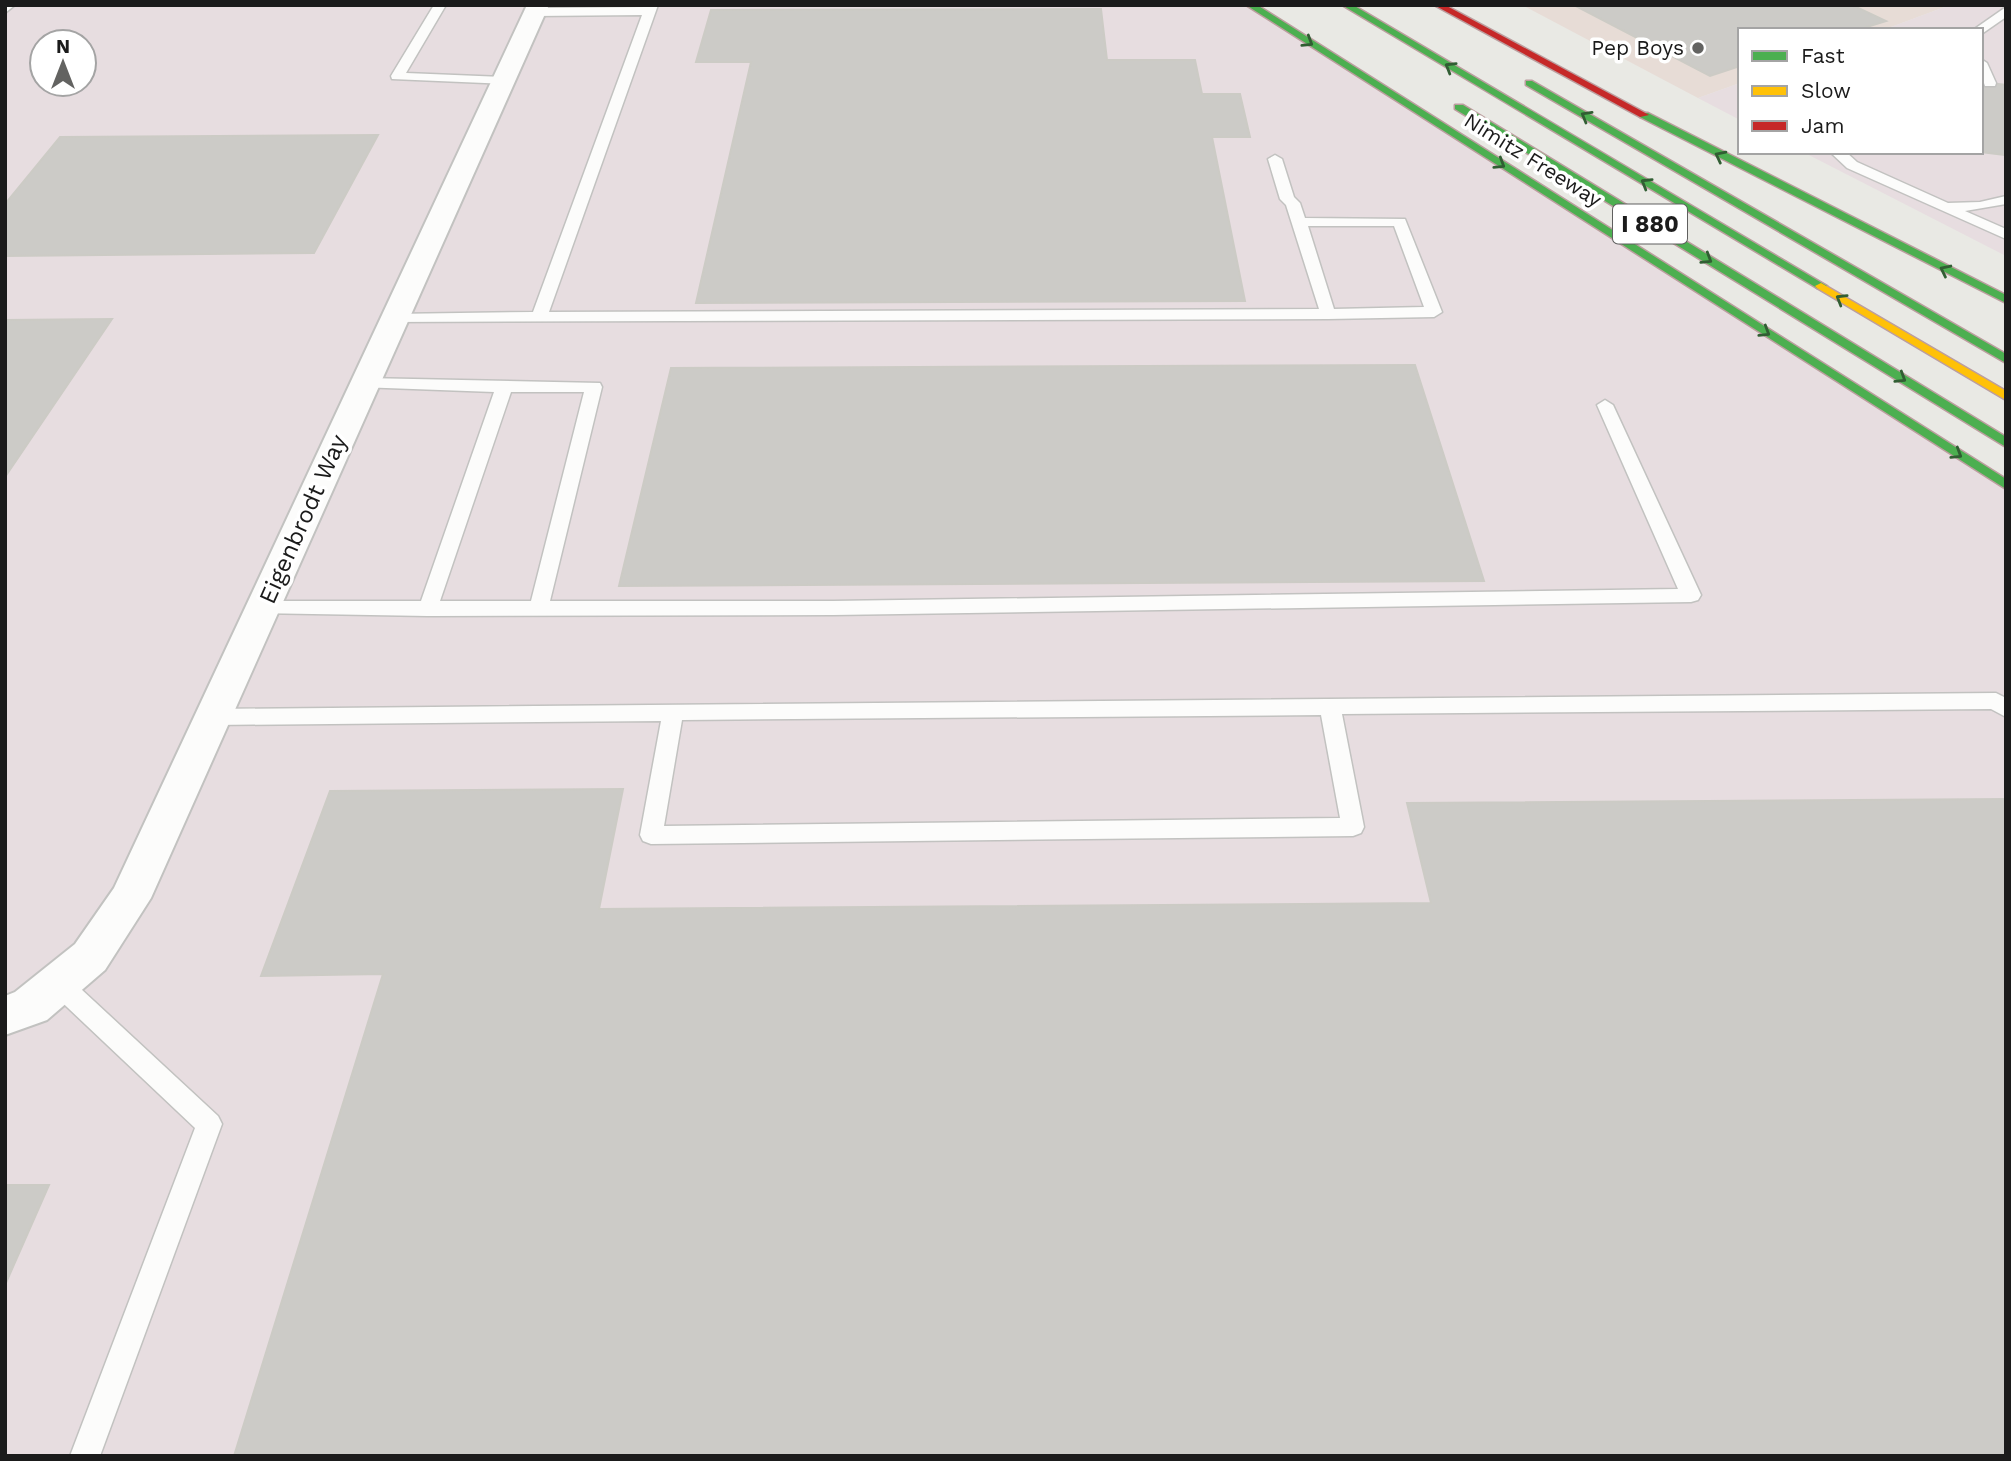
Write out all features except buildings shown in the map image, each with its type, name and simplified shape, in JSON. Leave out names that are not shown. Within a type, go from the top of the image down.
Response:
[{"type":"highway","name":"Nimitz Freeway","points":[[1250,5],[2006,485]]},
{"type":"highway","name":"I 880","points":[[1346,5],[2006,396]]},
{"type":"highway","points":[[1438,5],[1666,128],[2006,300]]},
{"type":"highway","name":"I 880","points":[[1514,75],[2006,359]]},
{"type":"highway","name":"I 880","points":[[1446,99],[2006,443]]},
{"type":"street","name":"Eigenbrodt Way","points":[[32,1002],[90,957],[130,898],[537,8]]},
{"type":"lane","points":[[5,9],[9,5]]},
{"type":"lane","points":[[440,5],[397,76],[503,81]]},
{"type":"lane","points":[[537,8],[651,8],[539,317]]},
{"type":"lane","points":[[1982,28],[2006,11]]},
{"type":"lane","points":[[1983,67],[1990,83]]},
{"type":"lane","points":[[1838,154],[1852,165],[2006,235]]},
{"type":"lane","points":[[1275,159],[1287,199],[1293,203],[1328,314]]},
{"type":"lane","points":[[1945,207],[1980,206],[2006,200]]},
{"type":"lane","points":[[393,319],[1434,312],[1399,222],[1299,222]]},
{"type":"lane","points":[[365,383],[594,387],[539,608]]},
{"type":"lane","points":[[428,609],[504,387]]},
{"type":"lane","points":[[262,608],[833,608],[1692,595],[1605,405]]},
{"type":"lane","points":[[213,717],[1996,701],[2006,709]]},
{"type":"lane","points":[[673,713],[651,835],[1353,827],[1330,707]]},
{"type":"lane","points":[[32,1002],[209,1124],[85,1456]]},
{"type":"shaded area","points":[[5,5],[1250,5],[2006,485],[2006,1456],[5,1456]]},
{"type":"shaded area","name":"Pep Boys","points":[[1522,5],[1950,5],[1888,28],[1738,28],[1738,84],[1698,98]]},
{"type":"shaded area","points":[[1950,5],[2006,5],[2006,256],[1807,154],[1983,154],[1983,28],[1888,28]]},
{"type":"shaded area","points":[[1738,84],[1738,119],[1698,98]]},
{"type":"traffic: fast","points":[[1250,5],[2006,485]]},
{"type":"traffic: fast","points":[[1346,5],[1821,286]]},
{"type":"traffic: fast","points":[[1529,83],[2006,359]]},
{"type":"traffic: fast","points":[[1459,107],[2006,443]]},
{"type":"traffic: fast","points":[[1644,115],[2006,300]]},
{"type":"traffic: slow","points":[[1821,286],[2006,396]]},
{"type":"traffic: jam","points":[[1438,5],[1644,115]]},
{"type":"place","name":"Pep Boys","points":[[1698,48]]}]
